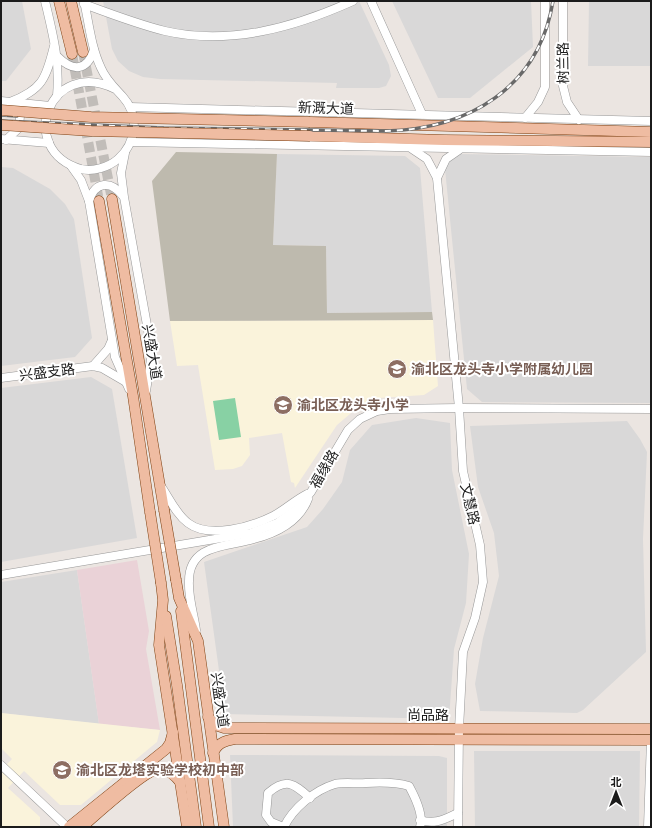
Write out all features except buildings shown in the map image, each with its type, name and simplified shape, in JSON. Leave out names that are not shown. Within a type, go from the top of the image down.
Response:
[{"type":"main road","points":[[59,1],[72,54]]},
{"type":"main road","points":[[71,1],[84,52]]},
{"type":"main road","name":"新溉大道","points":[[1,110],[91,117],[651,132]]},
{"type":"main road","name":"新溉大道","points":[[1,125],[91,131],[444,140],[651,142]]},
{"type":"main road","name":"兴盛大道","points":[[112,199],[179,598],[198,641],[224,827]]},
{"type":"main road","name":"兴盛大道","points":[[94,201],[133,396],[163,600]]},
{"type":"main road","points":[[179,598],[209,827]]},
{"type":"main road","points":[[163,600],[159,645],[174,730],[187,827]]},
{"type":"main road","points":[[163,600],[177,684],[196,827]]},
{"type":"main road","name":"尚品路","points":[[208,717],[215,725],[224,728],[651,729]]},
{"type":"main road","points":[[68,827],[166,749],[170,744],[174,730]]},
{"type":"main road","name":"尚品路","points":[[213,753],[217,746],[225,740],[651,740]]},
{"type":"main road","points":[[82,827],[143,778],[156,770],[171,772],[182,784]]},
{"type":"street","points":[[45,1],[58,57],[59,75],[57,96]]},
{"type":"street","points":[[84,3],[166,31],[206,35],[234,35],[290,26],[322,15],[353,1]]},
{"type":"street","points":[[371,1],[422,114]]},
{"type":"street","points":[[525,118],[538,102],[545,88],[545,1]]},
{"type":"street","name":"树兰路","points":[[563,1],[563,86],[567,102],[580,120]]},
{"type":"street","points":[[84,3],[94,50],[102,70],[115,89],[124,97],[130,107],[134,119],[134,131],[131,142],[125,153],[121,174],[152,353],[145,396]]},
{"type":"street","points":[[5,102],[28,95],[41,83],[49,66],[55,43]]},
{"type":"street","points":[[58,57],[66,64],[76,67],[84,66],[91,58],[94,50]]},
{"type":"street","points":[[115,89],[92,81],[79,83],[67,88],[57,96],[50,106],[45,120],[46,135],[49,143],[60,159],[71,166],[85,170],[100,169],[114,163],[125,153]]},
{"type":"street","points":[[5,102],[50,106]]},
{"type":"street","points":[[3,140],[19,128],[20,116],[17,108],[5,102]]},
{"type":"street","name":"新溉大道","points":[[130,107],[651,121]]},
{"type":"street","points":[[176,108],[167,114],[162,121],[162,132],[168,140],[177,144]]},
{"type":"street","points":[[3,140],[49,143]]},
{"type":"street","points":[[131,142],[459,150],[651,152]]},
{"type":"street","points":[[412,149],[427,159],[437,178]]},
{"type":"street","points":[[437,178],[446,159],[459,150]]},
{"type":"street","points":[[71,166],[94,201]]},
{"type":"street","name":"文慧路","points":[[437,178],[459,408],[463,471],[480,544],[483,582],[475,618],[463,652],[459,729],[458,827]]},
{"type":"street","points":[[124,197],[117,189],[108,185],[99,186],[92,192],[115,357],[133,396]]},
{"type":"street","points":[[92,366],[108,349],[112,340]]},
{"type":"street","points":[[92,366],[102,368],[126,382]]},
{"type":"street","name":"兴盛支路","points":[[1,378],[92,366]]},
{"type":"street","name":"福缘路","points":[[1,575],[251,533],[277,523],[297,509],[311,492],[348,430],[360,419],[378,411],[390,408],[651,409]]},
{"type":"street","points":[[160,484],[176,511],[187,523],[199,530],[214,532],[248,526],[274,516],[293,502],[311,492]]},
{"type":"street","points":[[198,641],[188,581],[192,564],[204,552],[217,546],[254,540],[280,529],[298,517],[304,509],[311,492]]},
{"type":"street","points":[[648,827],[651,740]]},
{"type":"street","points":[[1,765],[68,827]]},
{"type":"street","points":[[310,798],[296,785],[288,783],[276,787],[268,794],[266,815],[271,822],[283,827],[289,816],[310,798],[322,790],[336,784],[400,783],[409,786],[416,800],[420,823],[430,823],[443,820],[458,812]]},
{"type":"shaded area","points":[[1,1],[22,1],[31,49],[6,81],[1,81]]},
{"type":"shaded area","points":[[103,1],[359,1],[389,65],[391,76],[386,86],[379,88],[336,88],[337,83],[160,79],[143,77],[129,71],[118,61],[112,49]]},
{"type":"shaded area","points":[[392,1],[531,1],[533,47],[470,98],[438,98]]},
{"type":"shaded area","points":[[589,1],[651,1],[651,66],[588,66]]},
{"type":"shaded area","points":[[176,152],[277,154],[273,245],[326,246],[327,313],[432,312],[433,320],[170,321],[152,181]]},
{"type":"shaded area","points":[[277,154],[405,156],[420,168],[432,312],[327,313],[326,246],[273,245]]},
{"type":"shaded area","points":[[458,154],[651,157],[651,403],[482,402],[467,389],[445,169],[446,164]]},
{"type":"shaded area","points":[[1,167],[13,168],[50,189],[65,204],[74,219],[92,338],[75,357],[1,366]]},
{"type":"shaded area","name":"渝北区龙头寺小学","points":[[433,320],[438,386],[424,395],[379,398],[368,401],[357,408],[337,425],[295,488],[294,483],[291,482],[282,433],[249,438],[250,455],[242,466],[233,469],[215,470],[198,365],[177,366],[170,321]]},
{"type":"shaded area","points":[[91,377],[112,389],[137,538],[1,562],[1,388]]},
{"type":"shaded area","points":[[416,418],[450,423],[452,470],[469,554],[466,603],[454,649],[449,719],[225,714],[204,562],[307,527],[323,509],[342,482],[350,450],[372,425]]},
{"type":"shaded area","points":[[627,421],[647,452],[643,539],[646,652],[583,710],[577,713],[480,711],[475,684],[483,638],[499,576],[494,533],[478,487],[470,426]]},
{"type":"shaded area","points":[[137,560],[149,631],[146,649],[160,730],[99,724],[77,570]]},
{"type":"shaded area","points":[[77,570],[99,724],[1,713],[1,582]]},
{"type":"shaded area","name":"渝北区龙塔实验学校初中部","points":[[1,713],[160,730],[157,742],[81,805],[60,805],[24,771],[8,788],[40,817],[40,827],[1,827],[1,770],[12,759],[1,748]]},
{"type":"shaded area","points":[[474,751],[640,751],[639,827],[475,827]]},
{"type":"shaded area","points":[[230,755],[439,756],[447,758],[447,827],[233,827]]},
{"type":"green space","points":[[235,398],[241,437],[219,440],[213,401]]},
{"type":"tunnel","points":[[83,52],[112,199]]},
{"type":"tunnel","points":[[72,54],[99,201]]},
{"type":"railway","points":[[1,121],[164,128],[386,131],[416,128],[445,122],[471,112],[495,98],[516,80],[533,58],[545,31],[553,1]]},
{"type":"railway","points":[[1,115],[17,116]]},
{"type":"place","name":"渝北区龙头寺小学附属幼儿园","points":[[397,369]]},
{"type":"place","name":"渝北区龙头寺小学","points":[[283,405]]},
{"type":"place","name":"渝北区龙塔实验学校初中部","points":[[62,770]]}]
